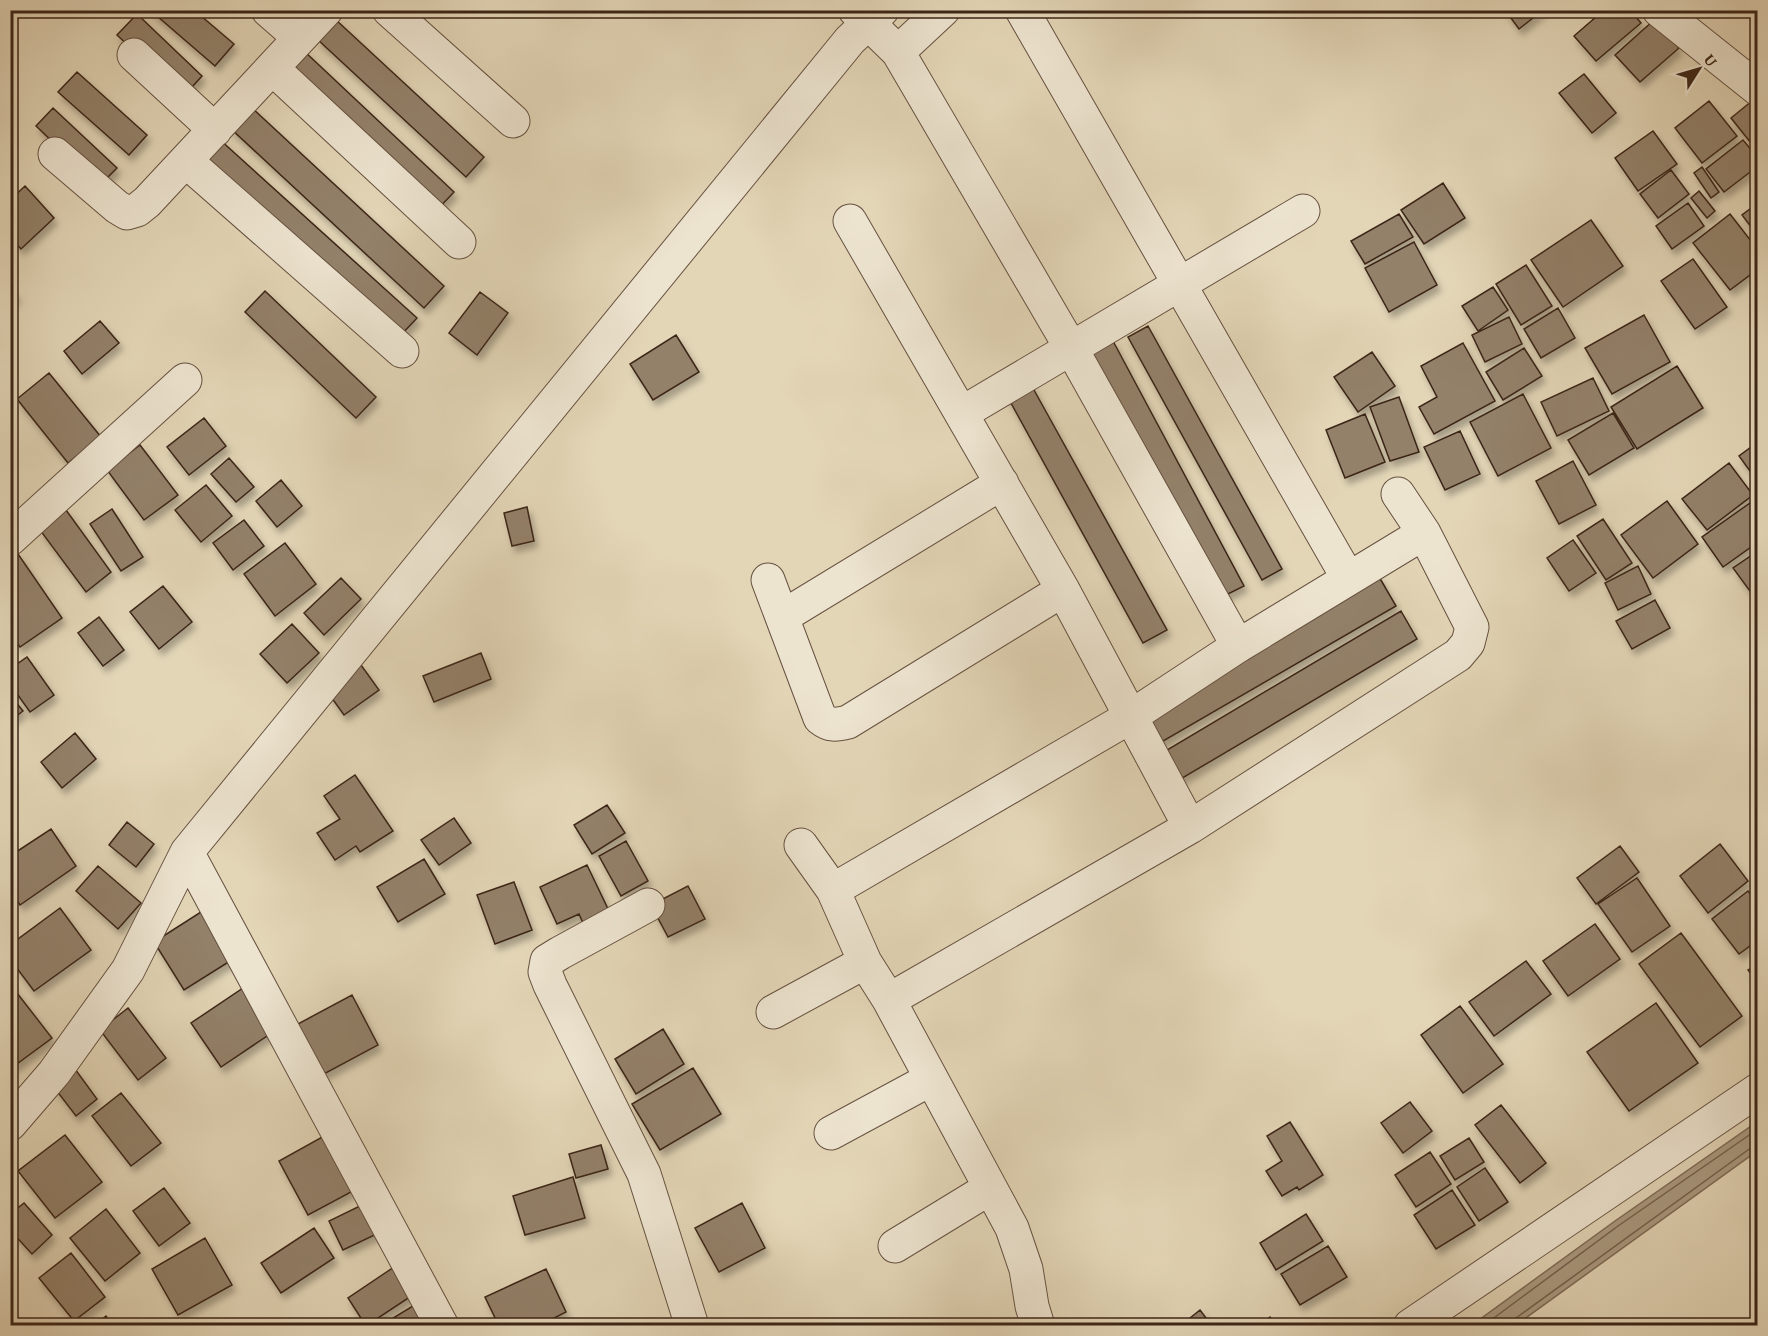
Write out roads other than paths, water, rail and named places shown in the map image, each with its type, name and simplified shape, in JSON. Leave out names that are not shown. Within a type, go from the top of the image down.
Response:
[{"type":"street","points":[[268,10],[300,38]]},
{"type":"street","points":[[55,154],[127,213],[137,210],[186,161],[326,10]]},
{"type":"street","points":[[389,10],[513,121]]},
{"type":"street","points":[[898,52],[943,10]]},
{"type":"street","points":[[1022,10],[1348,578]]},
{"type":"street","points":[[1659,10],[1758,88]]},
{"type":"street","points":[[10,1124],[54,1073],[128,970],[187,852],[843,50],[868,15],[898,52],[1071,348],[1238,646]]},
{"type":"street","points":[[134,55],[215,130]]},
{"type":"street","points":[[272,68],[459,242]]},
{"type":"street","points":[[186,161],[402,351]]},
{"type":"street","points":[[962,414],[1303,211]]},
{"type":"street","points":[[850,221],[1063,590],[1190,827]]},
{"type":"street","points":[[10,540],[185,380]]},
{"type":"street","points":[[782,617],[1002,483]]},
{"type":"street","points":[[889,1000],[1190,827],[1458,655],[1468,643],[1472,627],[1424,533],[1398,494]]},
{"type":"street","points":[[833,890],[1130,717],[1238,646],[1424,533]]},
{"type":"street","points":[[768,580],[820,718],[827,724],[837,725],[848,722],[1063,590]]},
{"type":"street","points":[[801,845],[833,890],[865,962],[889,1000],[1012,1228],[1026,1269],[1038,1326]]},
{"type":"street","points":[[187,852],[442,1326]]},
{"type":"street","points":[[648,905],[547,961],[545,972],[644,1174],[692,1326]]},
{"type":"street","points":[[773,1012],[865,962]]},
{"type":"street","points":[[831,1133],[931,1079]]},
{"type":"street","points":[[1410,1326],[1758,1090]]},
{"type":"street","points":[[894,1246],[990,1188]]},
{"type":"water","points":[[1757,1122],[1757,1151],[1516,1325],[1472,1325],[1615,1221]]}]
